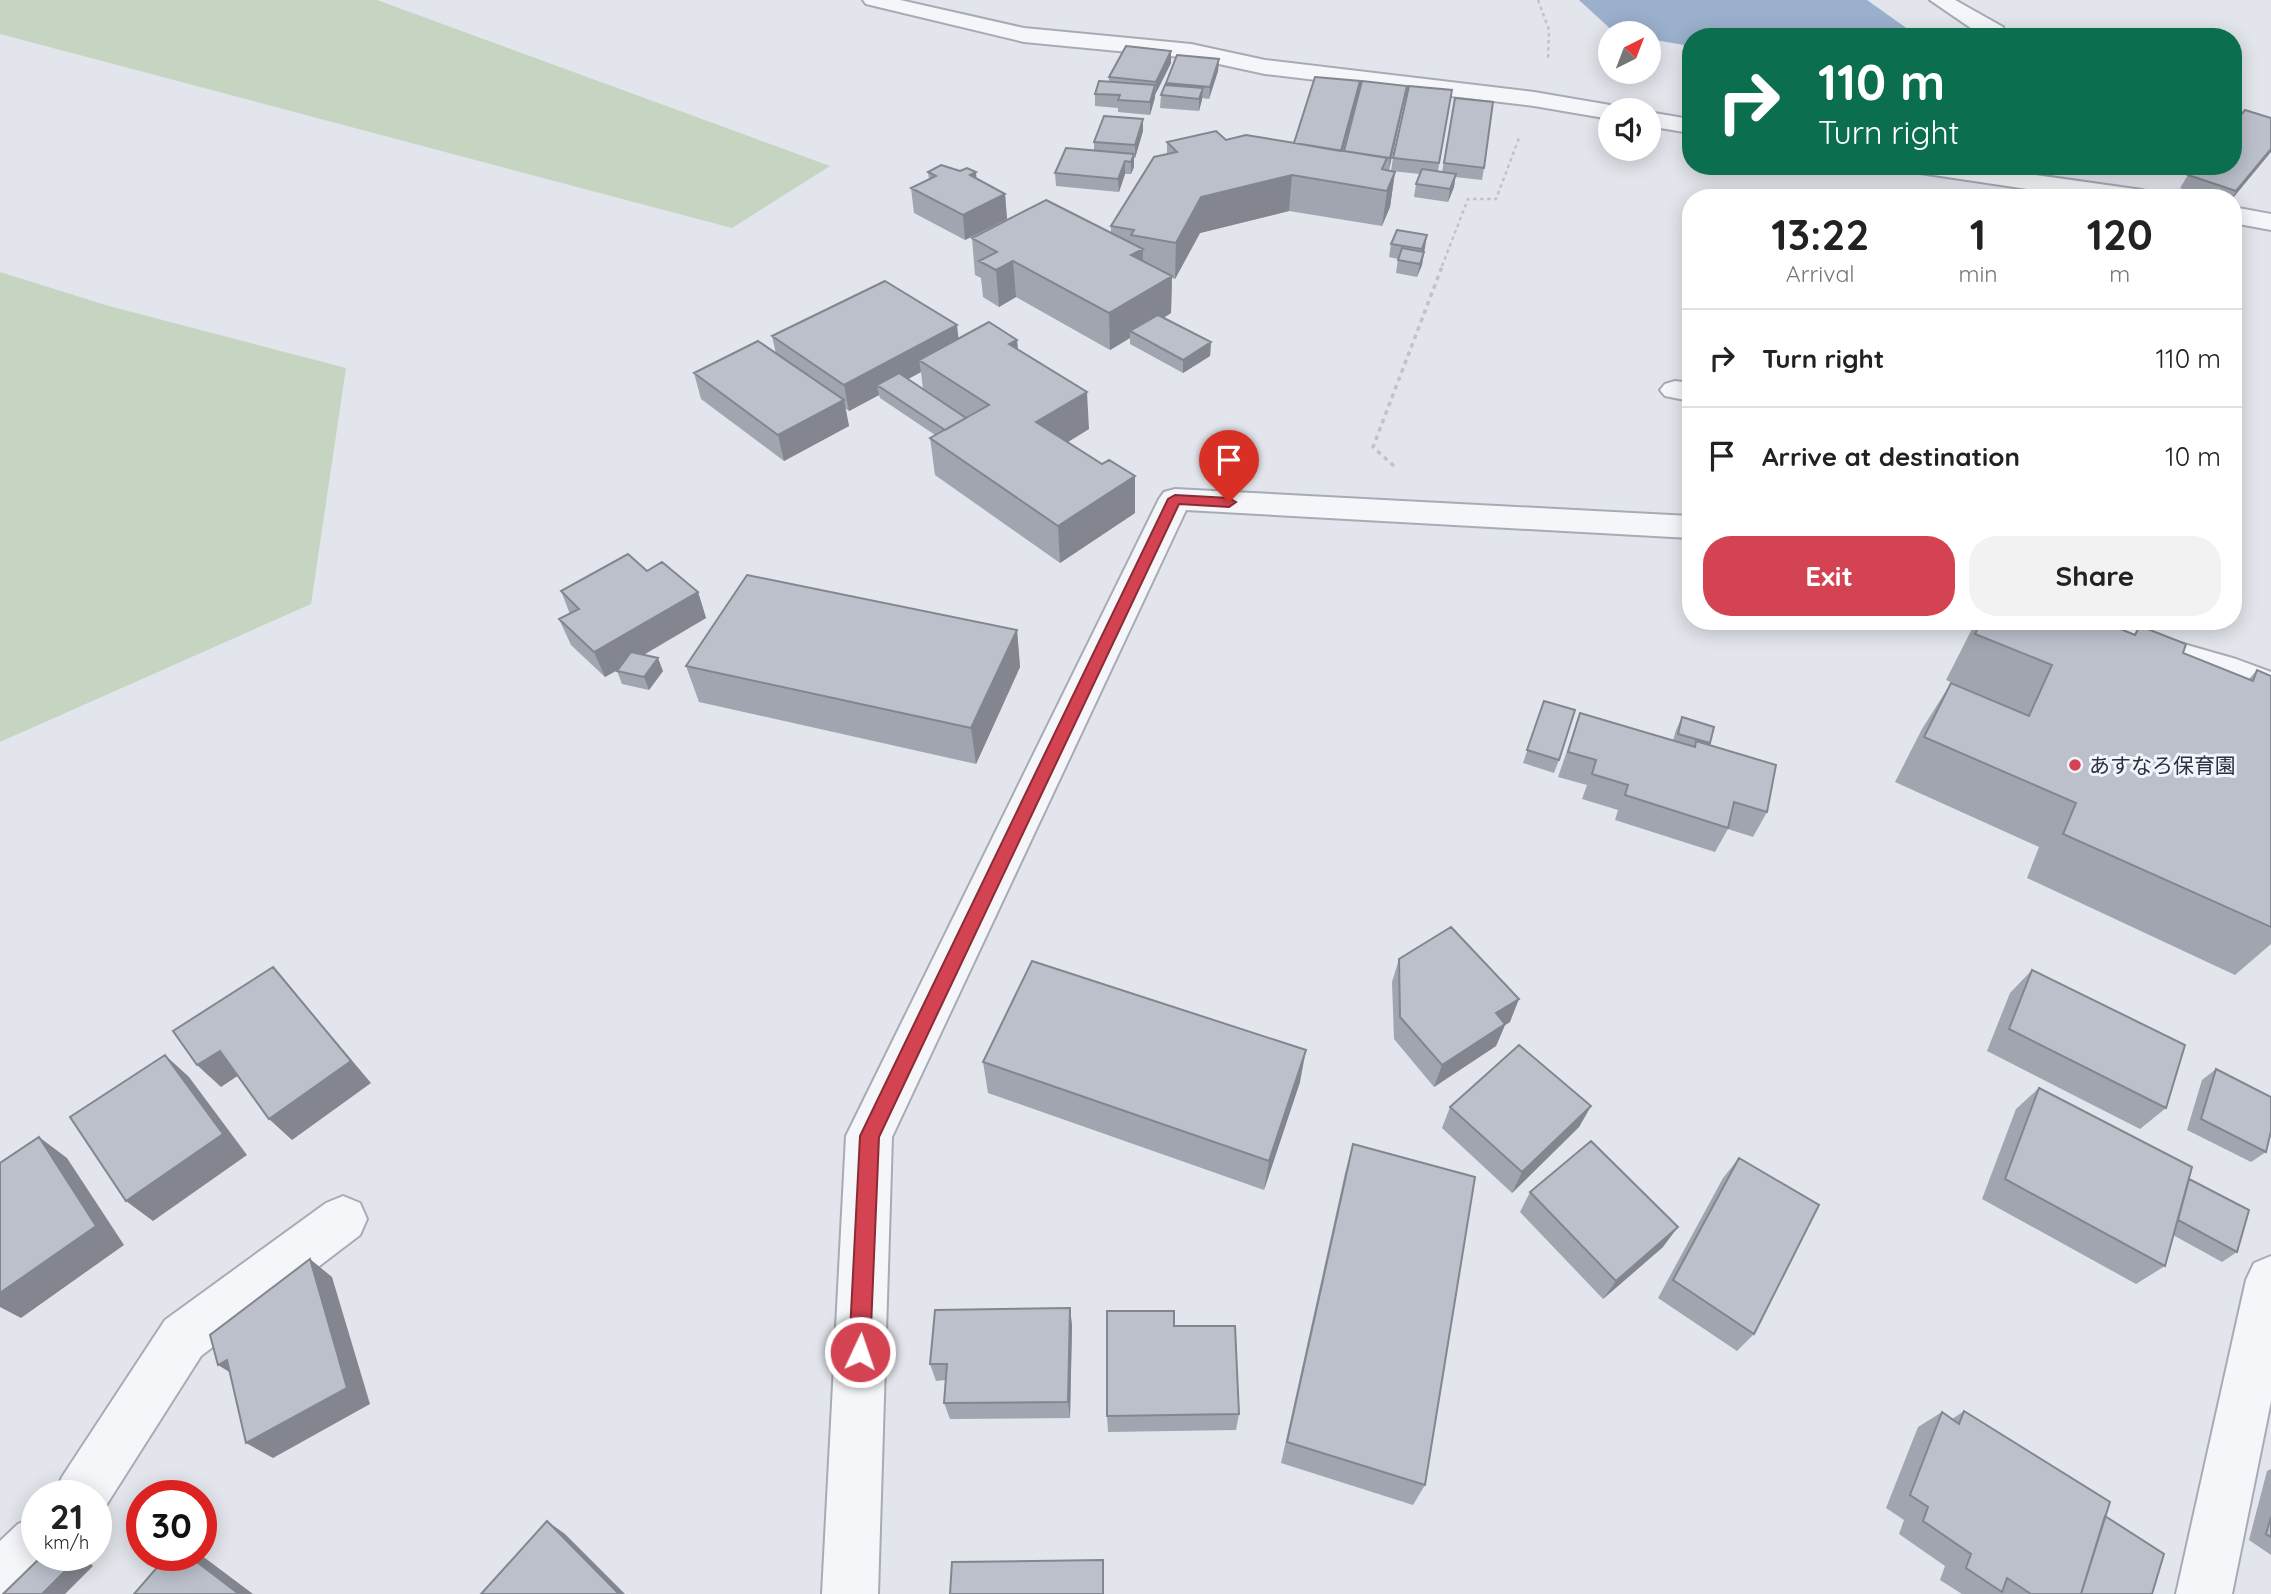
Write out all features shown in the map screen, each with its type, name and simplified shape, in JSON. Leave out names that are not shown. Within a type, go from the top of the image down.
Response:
[{"type":"street","points":[[873,0],[1024,35],[1191,51],[1265,67],[1534,99],[1598,110]]},
{"type":"street","points":[[1940,0],[1988,28]]},
{"type":"street","points":[[1661,121],[1682,125]]},
{"type":"street","points":[[1967,175],[2040,189]]},
{"type":"street","points":[[2242,217],[2271,222]]},
{"type":"street","points":[[850,1594],[869,1136],[1175,499],[1682,527]]},
{"type":"street","points":[[2091,630],[2223,668],[2271,686]]},
{"type":"street","points":[[91,1480],[184,1338],[343,1219]]},
{"type":"street","points":[[2204,1594],[2271,1280]]},
{"type":"street","points":[[0,1580],[21,1559]]},
{"type":"path","points":[[1446,514],[1373,447],[1468,200],[1496,199],[1547,70],[1549,30],[1538,0]]},
{"type":"green space","points":[[0,0],[377,0],[830,166],[732,228],[0,34]]},
{"type":"green space","points":[[0,272],[109,306],[346,368],[311,604],[0,742]]},
{"type":"water","points":[[1579,0],[1867,0],[1906,28],[1682,28],[1682,45],[1661,41],[1661,21],[1602,21]]},
{"type":"building","points":[[1126,46],[1171,51],[1156,82],[1109,77]]},
{"type":"building","points":[[1177,55],[1219,59],[1210,87],[1166,83]]},
{"type":"building","points":[[1315,77],[1360,81],[1341,151],[1294,143]]},
{"type":"building","points":[[1099,81],[1155,85],[1150,102],[1118,100],[1120,95],[1095,94]]},
{"type":"building","points":[[1362,81],[1407,86],[1390,158],[1344,151]]},
{"type":"building","points":[[1165,85],[1203,88],[1199,99],[1161,95]]},
{"type":"building","points":[[1409,86],[1452,90],[1439,163],[1393,158]]},
{"type":"building","points":[[1455,98],[1493,102],[1484,168],[1444,163]]},
{"type":"building","points":[[2245,110],[2271,118],[2271,149],[2238,189],[2188,175],[2242,175],[2242,114]]},
{"type":"building","points":[[1104,116],[1143,119],[1135,145],[1094,142]]},
{"type":"building","points":[[1216,131],[1226,140],[1246,135],[1387,158],[1382,169],[1395,172],[1387,191],[1292,175],[1201,197],[1176,243],[1131,235],[1134,230],[1111,226],[1154,157],[1177,152],[1167,142]]},
{"type":"building","points":[[1066,148],[1134,154],[1131,162],[1125,161],[1118,179],[1055,173]]},
{"type":"building","points":[[941,165],[960,171],[967,168],[976,172],[970,175],[1005,194],[963,215],[911,188],[936,176],[928,172]]},
{"type":"building","points":[[1422,169],[1456,174],[1450,189],[1416,184]]},
{"type":"building","points":[[1046,200],[1143,249],[1131,255],[1172,276],[1109,313],[1013,261],[996,270],[979,261],[997,252],[972,238]]},
{"type":"building","points":[[1397,230],[1427,235],[1422,249],[1391,244]]},
{"type":"building","points":[[1402,248],[1424,252],[1420,264],[1398,260]]},
{"type":"building","points":[[885,281],[957,325],[844,385],[772,336]]},
{"type":"building","points":[[1158,315],[1211,342],[1183,360],[1130,331]]},
{"type":"building","points":[[989,322],[1017,340],[1009,344],[1087,392],[1036,422],[1102,464],[1109,460],[1135,476],[1058,526],[930,438],[989,405],[919,360]]},
{"type":"building","points":[[758,341],[844,400],[778,435],[694,373]]},
{"type":"building","points":[[899,373],[966,418],[945,430],[877,385]]},
{"type":"building","points":[[628,554],[647,571],[662,562],[698,592],[594,652],[559,619],[579,609],[561,591]]},
{"type":"building","points":[[747,575],[1017,630],[971,728],[686,666]]},
{"type":"building","points":[[1977,630],[2123,630],[2135,635],[2138,630],[2150,630],[2186,644],[2183,653],[2253,681],[2257,670],[2271,676],[2271,927],[2063,834],[2076,803],[1924,737],[1951,683],[2029,716],[2052,665],[1975,634]]},
{"type":"building","points":[[631,652],[658,658],[644,677],[617,671]]},
{"type":"building","points":[[1544,701],[1575,710],[1559,760],[1527,750]]},
{"type":"building","points":[[1580,713],[1695,747],[1696,741],[1776,765],[1767,812],[1734,802],[1728,828],[1625,795],[1628,785],[1592,774],[1596,760],[1568,752]]},
{"type":"building","points":[[1682,717],[1714,727],[1710,743],[1678,734]]},
{"type":"building","points":[[1451,927],[1519,999],[1496,1013],[1505,1024],[1442,1065],[1400,1017],[1399,959]]},
{"type":"building","points":[[1032,961],[1306,1050],[1269,1161],[983,1062]]},
{"type":"building","points":[[273,967],[351,1061],[269,1119],[220,1051],[197,1065],[173,1031]]},
{"type":"building","points":[[2032,970],[2185,1045],[2166,1108],[2009,1029]]},
{"type":"building","points":[[1519,1045],[1591,1106],[1522,1172],[1450,1107]]},
{"type":"building","points":[[165,1055],[223,1134],[126,1201],[70,1117]]},
{"type":"building","points":[[2216,1069],[2271,1097],[2271,1131],[2266,1152],[2201,1119]]},
{"type":"building","points":[[2039,1088],[2192,1167],[2165,1266],[2005,1179]]},
{"type":"building","points":[[39,1137],[96,1226],[0,1293],[0,1163]]},
{"type":"building","points":[[1591,1141],[1678,1227],[1616,1281],[1530,1192]]},
{"type":"building","points":[[1353,1144],[1475,1177],[1425,1485],[1287,1442]]},
{"type":"building","points":[[1739,1158],[1819,1205],[1754,1334],[1673,1280]]},
{"type":"building","points":[[2189,1179],[2249,1210],[2237,1252],[2178,1220]]},
{"type":"building","points":[[310,1259],[347,1388],[246,1443],[227,1360],[218,1365],[210,1335]]},
{"type":"building","points":[[1070,1308],[1068,1402],[944,1403],[947,1364],[930,1364],[935,1310]]},
{"type":"building","points":[[1107,1311],[1174,1311],[1174,1326],[1235,1326],[1239,1414],[1107,1416]]},
{"type":"building","points":[[1964,1411],[2110,1502],[2081,1594],[2031,1594],[2007,1578],[2002,1592],[1966,1568],[1971,1554],[1923,1521],[1928,1507],[1910,1495],[1942,1412],[1959,1424]]},
{"type":"building","points":[[2105,1516],[2164,1554],[2152,1594],[2081,1594]]},
{"type":"building","points":[[2271,1517],[2271,1537],[2266,1534]]},
{"type":"building","points":[[547,1521],[619,1594],[481,1594]]},
{"type":"building","points":[[1103,1560],[1103,1594],[950,1594],[952,1562]]},
{"type":"building","points":[[27,1571],[65,1571],[42,1594],[3,1594]]},
{"type":"building","points":[[154,1571],[209,1571],[239,1594],[134,1594]]},
{"type":"place","name":"あすなろ保育園","points":[[2075,765]]},
{"type":"route","points":[[860,1352],[869,1136],[1175,499],[1229,502]]}]
